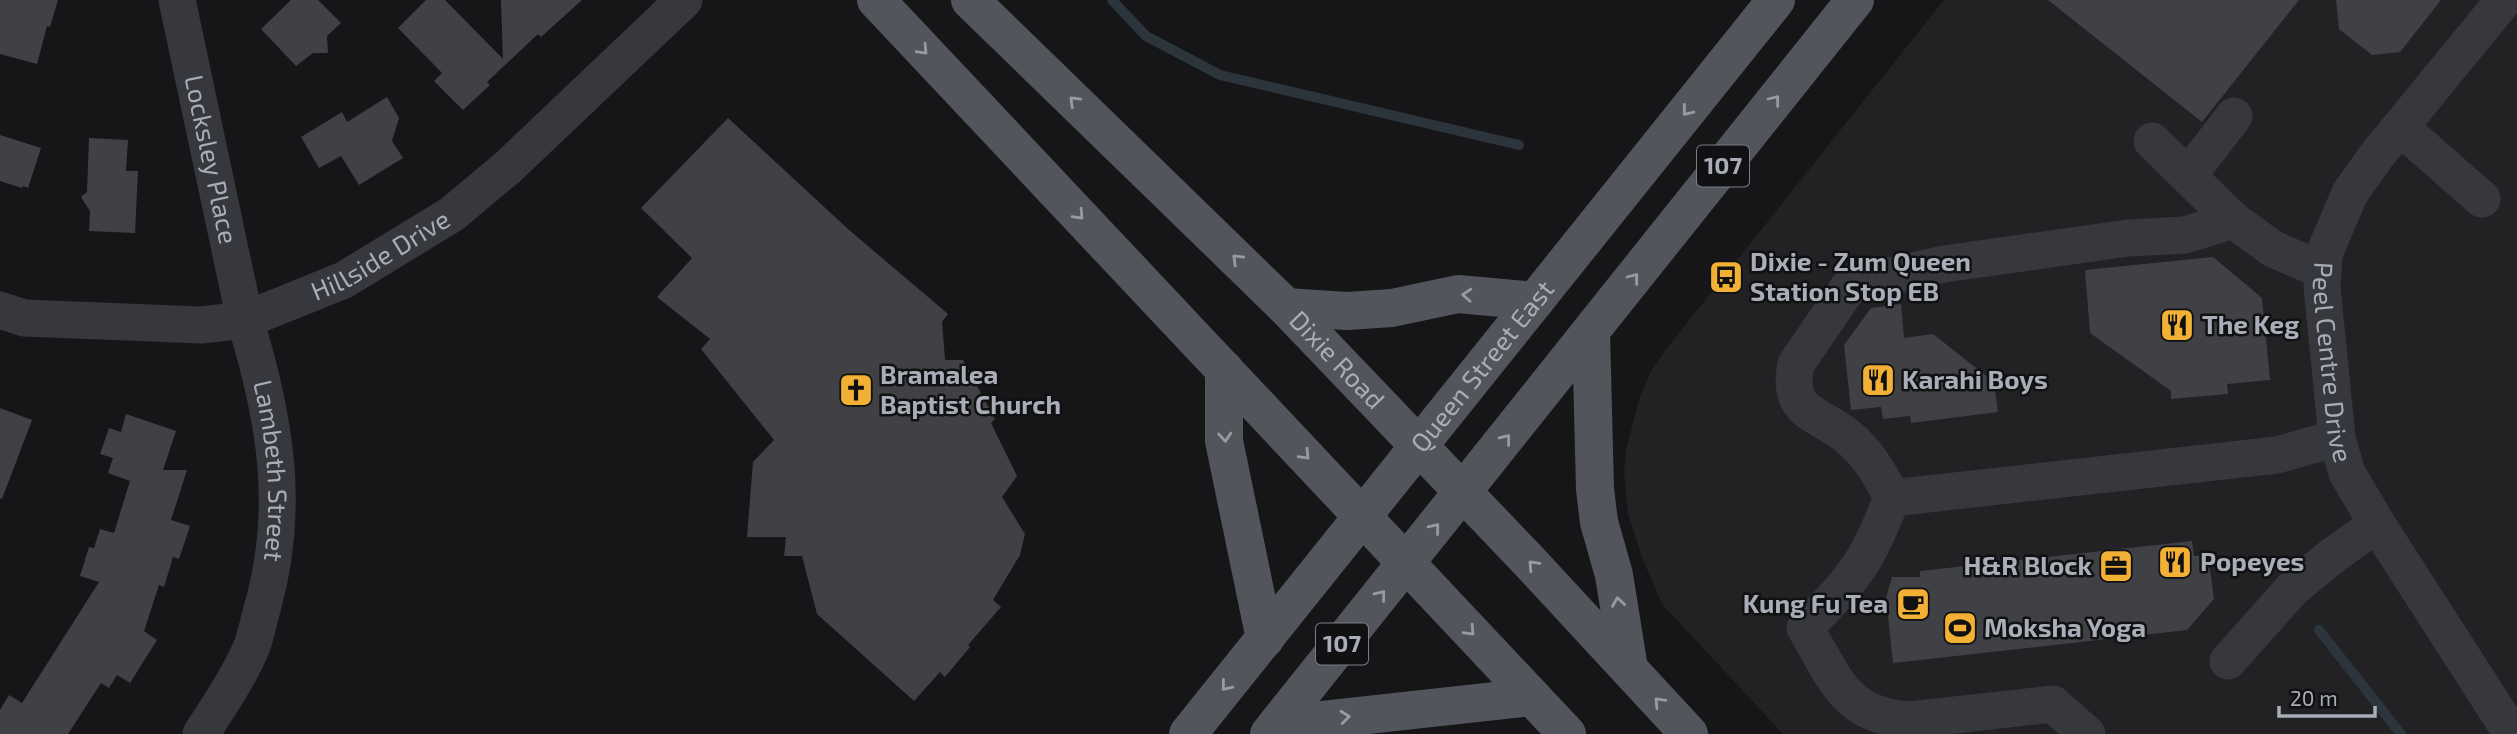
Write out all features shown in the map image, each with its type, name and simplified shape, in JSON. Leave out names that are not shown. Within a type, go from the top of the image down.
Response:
[{"type":"main road","points":[[876,0],[1567,734]]},
{"type":"main road","name":"Dixie Road","points":[[970,0],[1286,307],[1689,734]]},
{"type":"main road","name":"Queen Street East","points":[[1188,734],[1776,0]]},
{"type":"main road","name":"107","points":[[1273,729],[1855,0]]},
{"type":"main road","points":[[1286,307],[1347,311],[1392,309],[1458,294],[1535,301]]},
{"type":"main road","points":[[1591,332],[1599,522],[1614,575],[1629,669]]},
{"type":"main road","points":[[1224,369],[1224,442],[1265,639]]},
{"type":"main road","points":[[1273,729],[1532,697]]},
{"type":"street","name":"Locksley Place","points":[[177,0],[245,320]]},
{"type":"street","name":"Hillside Drive","points":[[0,310],[24,318],[201,325],[245,320],[344,280],[452,214],[507,168],[684,0]]},
{"type":"street","name":"Peel Centre Drive","points":[[2504,0],[2350,193],[2336,223],[2322,270],[2324,325],[2337,438],[2347,473],[2512,734]]},
{"type":"street","points":[[2188,176],[2234,116]]},
{"type":"street","points":[[2400,127],[2482,199]]},
{"type":"street","points":[[2152,141],[2234,220],[2273,249],[2322,270]]},
{"type":"street","points":[[1892,498],[1874,463],[1847,436],[1813,416],[1802,406],[1793,379],[1796,364],[1850,285],[1944,264],[2128,238],[2185,235],[2234,220]]},
{"type":"street","name":"Lambeth Street","points":[[201,734],[224,699],[252,645],[270,583],[278,522],[275,444],[258,363],[245,320]]},
{"type":"street","points":[[1892,498],[2277,455],[2337,438]]},
{"type":"street","points":[[1892,498],[1864,559],[1844,587],[1805,628],[1846,697],[1865,711],[1910,727],[2053,704],[2087,734]]},
{"type":"street","points":[[2228,661],[2294,587],[2377,524]]},
{"type":"shaded area","points":[[1944,0],[2517,0],[2517,734],[1783,734],[1662,604],[1643,560],[1628,514],[1624,473],[1626,450],[1640,396],[1651,371]]},
{"type":"building","points":[[0,0],[58,0],[50,27],[47,26],[37,64],[0,54]]},
{"type":"building","points":[[291,0],[318,0],[341,23],[327,36],[328,53],[313,53],[296,66],[261,29]]},
{"type":"building","points":[[426,0],[445,0],[503,59],[501,0],[582,0],[541,37],[538,34],[487,82],[490,85],[463,110],[434,81],[442,73],[398,28]]},
{"type":"building","points":[[2048,0],[2299,0],[2202,122]]},
{"type":"building","points":[[2336,0],[2441,0],[2400,52],[2372,55],[2339,29]]},
{"type":"building","points":[[387,97],[399,118],[392,141],[403,158],[359,185],[341,156],[319,168],[301,137],[342,112],[347,122]]},
{"type":"building","name":"Bramalea Baptist Church","points":[[728,118],[848,229],[948,314],[942,322],[945,360],[963,360],[995,419],[991,423],[1017,476],[1002,497],[1025,534],[1020,555],[993,600],[1001,607],[945,677],[940,672],[914,701],[817,614],[802,556],[784,556],[786,537],[747,537],[753,462],[774,440],[701,349],[710,339],[657,297],[692,258],[641,208]]},
{"type":"building","points":[[0,135],[41,148],[28,188],[0,181]]},
{"type":"building","points":[[89,138],[128,140],[126,171],[138,171],[135,233],[89,231],[90,211],[81,197],[87,192]]},
{"type":"building","name":"The Keg","points":[[2213,257],[2262,298],[2270,380],[2227,384],[2228,394],[2171,399],[2171,391],[2090,333],[2085,270]]},
{"type":"building","points":[[1901,304],[1904,338],[1933,334],[1994,382],[1998,412],[1911,423],[1910,416],[1883,419],[1881,407],[1851,410],[1844,345],[1871,308]]},
{"type":"building","points":[[0,408],[32,420],[2,499],[0,498]]},
{"type":"building","points":[[126,414],[176,431],[163,470],[187,470],[171,520],[190,526],[179,559],[173,557],[164,587],[159,585],[144,631],[157,640],[130,683],[117,675],[109,688],[101,683],[68,734],[0,734],[0,710],[9,695],[22,703],[99,582],[80,576],[89,547],[94,548],[100,529],[114,533],[130,481],[108,473],[113,458],[100,454],[109,428],[121,432]]},
{"type":"building","points":[[2192,541],[2194,556],[2208,555],[2214,599],[2187,630],[1893,663],[1886,598],[1892,577],[1920,577],[1920,571]]},
{"type":"waterway","points":[[1112,0],[1146,36],[1220,75],[1519,145]]},
{"type":"waterway","points":[[2319,630],[2401,734]]},
{"type":"place","name":"Dixie - Zum Queen Station Stop EB","points":[[1726,277]]},
{"type":"place","name":"The Keg","points":[[2177,325]]},
{"type":"place","name":"Karahi Boys","points":[[1878,380]]},
{"type":"place","name":"Bramalea Baptist Church","points":[[856,390]]},
{"type":"place","name":"Popeyes","points":[[2175,562]]},
{"type":"place","name":"H&R Block","points":[[2116,566]]},
{"type":"place","name":"Kung Fu Tea","points":[[1913,604]]},
{"type":"place","name":"Moksha Yoga","points":[[1960,628]]}]
